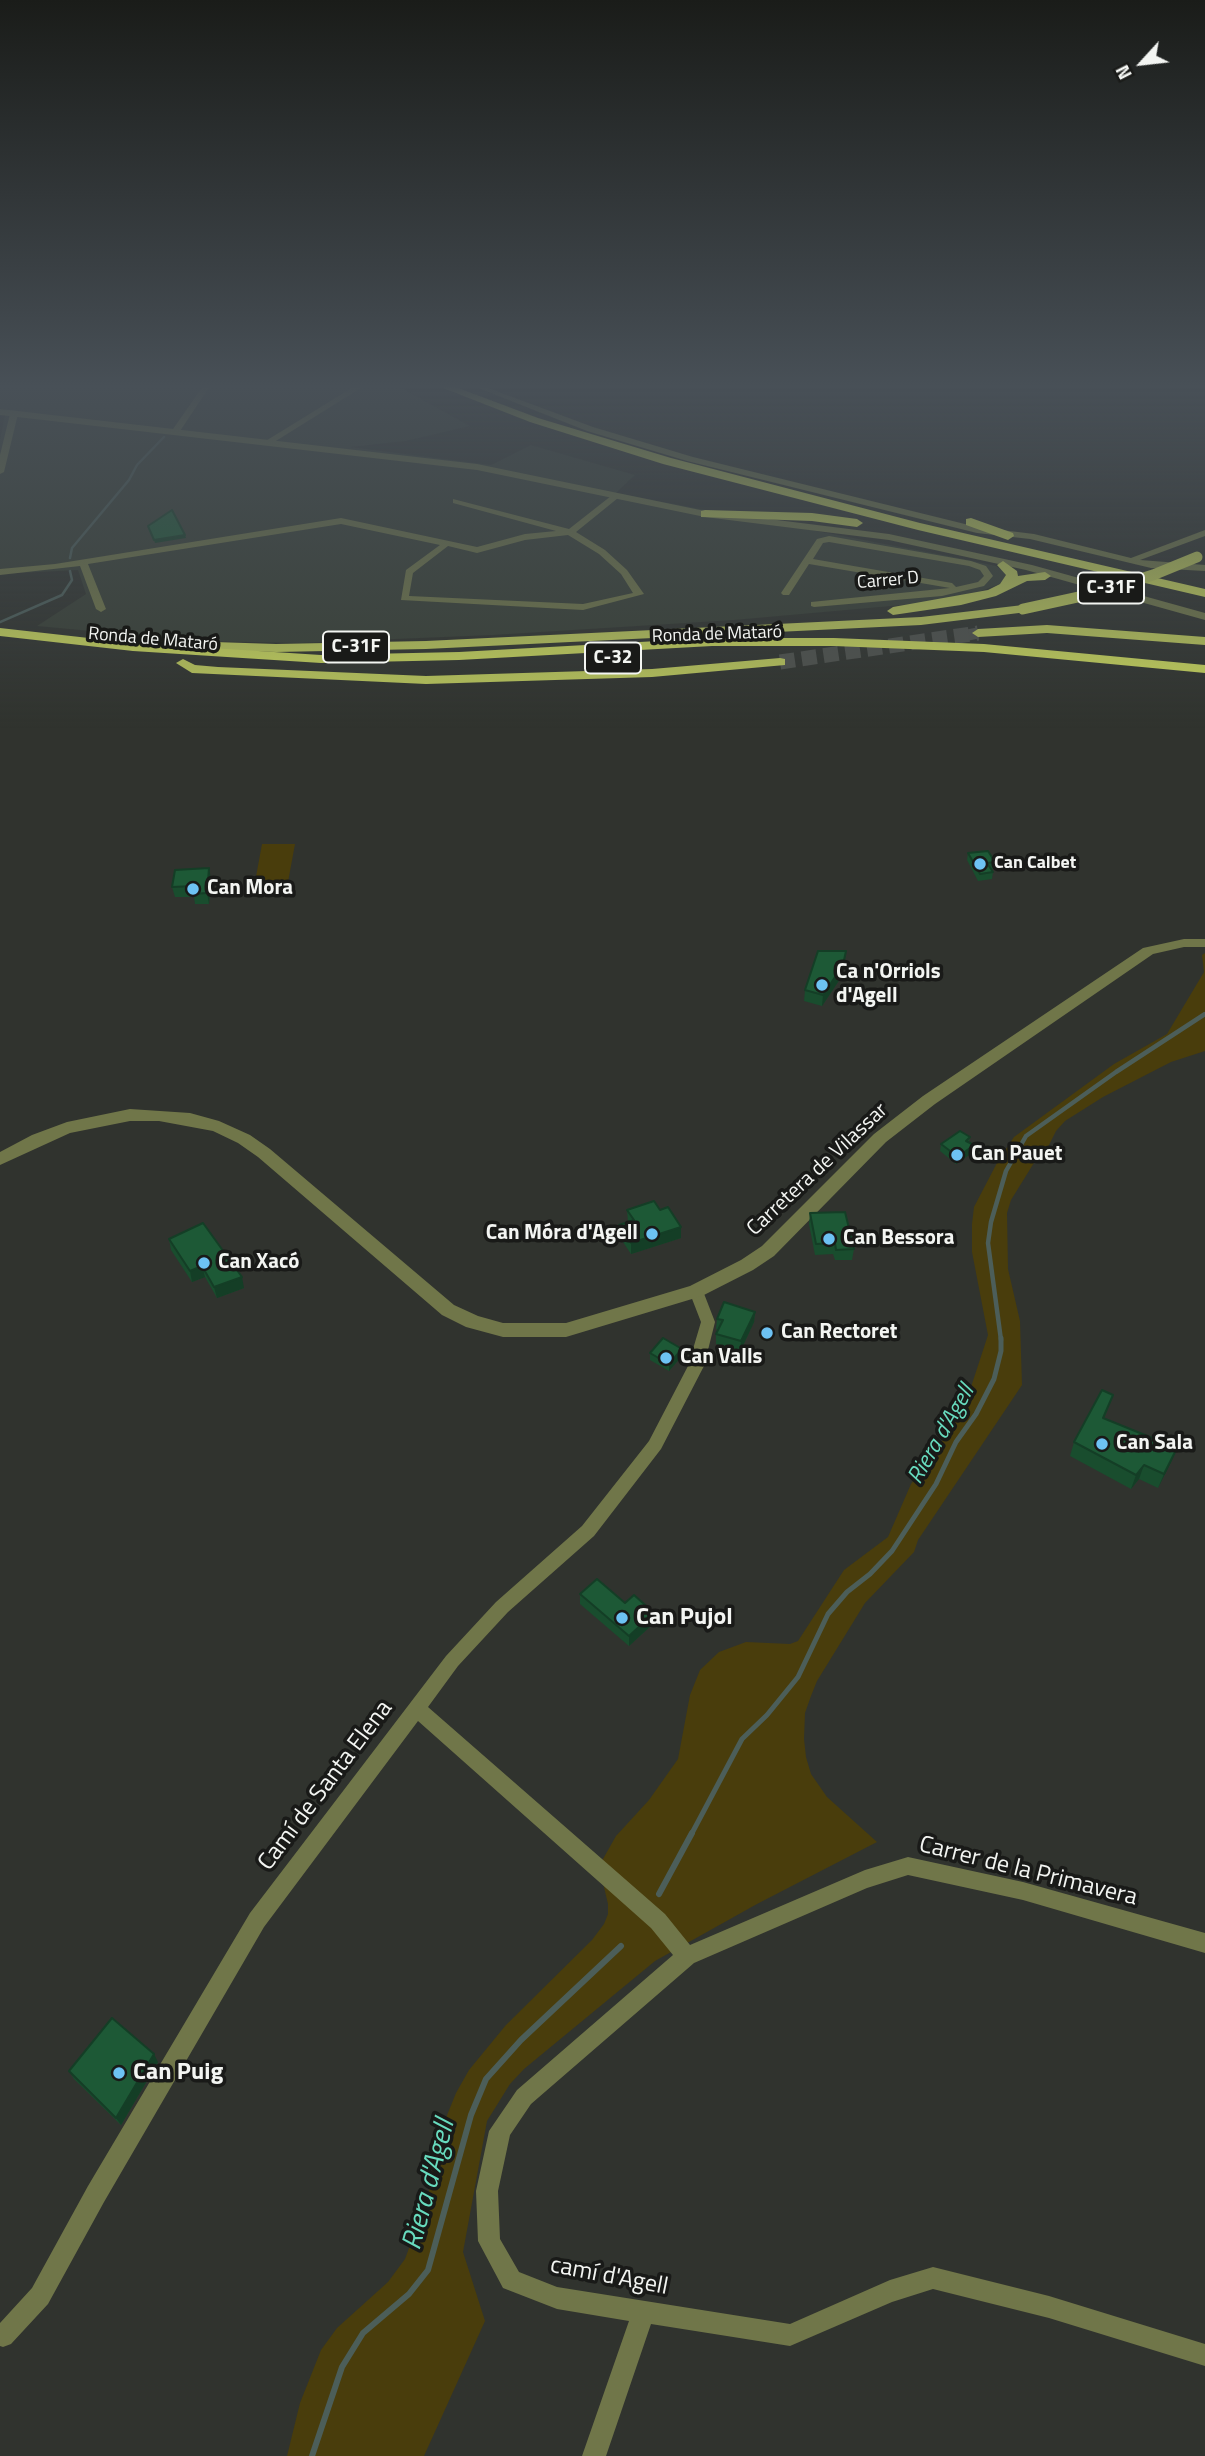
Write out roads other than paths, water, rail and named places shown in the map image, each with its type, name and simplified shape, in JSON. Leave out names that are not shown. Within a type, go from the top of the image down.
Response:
[{"type":"highway","points":[[793,501],[1205,601]]},
{"type":"highway","points":[[820,501],[1205,593]]},
{"type":"highway","points":[[705,514],[837,519],[979,547]]},
{"type":"highway","points":[[971,522],[1188,589]]},
{"type":"highway","name":"C-31F","points":[[132,647],[153,644],[348,648],[921,621],[1023,609],[1092,594],[1202,557]]},
{"type":"highway","name":"C-31F","points":[[1202,557],[1105,600],[978,633],[1047,629],[1205,641]]},
{"type":"highway","points":[[1003,565],[1013,574],[1005,587]]},
{"type":"highway","points":[[687,632],[941,605],[975,598],[1024,578],[1045,576]]},
{"type":"highway","name":"C-32","points":[[0,632],[25,641]]},
{"type":"highway","name":"Ronda de Mataró","points":[[25,641],[321,659],[459,656],[712,642],[834,642],[984,648],[1205,669]]},
{"type":"highway","name":"Ronda de Mataró","points":[[25,641],[183,663],[383,669],[721,652],[832,652],[978,657],[1205,679]]},
{"type":"highway","name":"C-32","points":[[0,644],[25,641]]},
{"type":"highway","name":"C-31F","points":[[183,663],[192,668],[299,677],[438,680],[639,674],[780,662]]},
{"type":"street","points":[[446,544],[409,572],[404,598],[583,607],[639,594],[624,572],[602,552],[569,532],[456,501]]},
{"type":"street","points":[[0,572],[83,563],[341,521],[477,550],[525,537],[569,532],[611,501]]},
{"type":"street","points":[[630,501],[705,514],[889,537],[961,551],[1096,586],[1205,621]]},
{"type":"street","points":[[636,501],[703,517],[864,540]]},
{"type":"street","points":[[860,501],[971,522],[1130,561],[1205,568]]},
{"type":"street","points":[[860,501],[1000,533],[1034,537]]},
{"type":"street","points":[[813,526],[883,544],[1003,565],[1205,621]]},
{"type":"street","points":[[1130,561],[1205,533]]},
{"type":"street","points":[[786,593],[820,541],[829,538],[864,540]]},
{"type":"street","points":[[883,544],[961,551]]},
{"type":"street","name":"Carrer D","points":[[814,604],[964,588],[981,583],[989,576],[983,568],[971,564],[883,544]]},
{"type":"street","points":[[1160,551],[1157,556],[1160,560],[1177,567]]},
{"type":"street","points":[[808,561],[948,588]]},
{"type":"street","points":[[83,563],[101,609]]},
{"type":"street","name":"Carretera de Vilassar","points":[[0,1159],[37,1139],[98,1120],[139,1115],[190,1119],[244,1139],[448,1310],[473,1322],[513,1331],[566,1330],[696,1291],[768,1251],[880,1138],[937,1095],[1148,951],[1184,943],[1205,943]]},
{"type":"street","name":"Camí de Santa Elena","points":[[0,2334],[3,2336],[40,2296],[96,2194],[257,1920],[452,1661],[502,1607],[587,1531],[655,1445],[696,1366],[708,1322],[696,1291]]},
{"type":"street","points":[[417,1709],[657,1921],[687,1956]]},
{"type":"street","name":"Carrer de la Primavera","points":[[687,1956],[865,1879],[908,1866],[1023,1891],[1205,1943]]},
{"type":"street","name":"camí d'Agell","points":[[687,1956],[524,2097],[500,2131],[487,2190],[489,2241],[511,2280],[557,2298],[790,2335],[890,2291],[933,2278],[1049,2307],[1205,2355]]},
{"type":"street","points":[[594,2456],[644,2311]]},
{"type":"waterway","points":[[70,558],[72,548],[112,501]]},
{"type":"waterway","points":[[0,622],[62,595],[72,580],[70,571]]},
{"type":"waterway","name":"Riera d'Agell","points":[[1001,1340],[988,1243],[991,1222],[1006,1171],[1026,1136],[1116,1072],[1205,1014]]},
{"type":"waterway","name":"Riera d'Agell","points":[[691,1835],[742,1739],[767,1715],[798,1677],[828,1614],[847,1592],[870,1574],[892,1551],[936,1484],[956,1442],[976,1414],[994,1379],[1001,1340]]},
{"type":"waterway","name":"Riera d'Agell","points":[[659,1894],[692,1833]]},
{"type":"waterway","name":"Riera d'Agell","points":[[312,2456],[342,2367],[363,2333],[409,2294],[428,2270],[471,2115],[486,2079],[521,2040],[621,1946]]},
{"type":"tunnel","points":[[780,662],[978,633],[968,635]]},
{"type":"place","name":"Can Calbet","points":[[980,864]]},
{"type":"place","name":"Can Mora","points":[[193,889]]},
{"type":"place","name":"Ca n'Orriols d'Agell","points":[[822,985]]},
{"type":"place","name":"Can Pauet","points":[[957,1155]]},
{"type":"place","name":"Can Móra d'Agell","points":[[652,1234]]},
{"type":"place","name":"Can Bessora","points":[[829,1239]]},
{"type":"place","name":"Can Xacó","points":[[204,1263]]},
{"type":"place","name":"Can Rectoret","points":[[767,1333]]},
{"type":"place","name":"Can Valls","points":[[666,1358]]},
{"type":"place","name":"Can Sala","points":[[1102,1444]]},
{"type":"place","name":"Can Pujol","points":[[622,1618]]},
{"type":"place","name":"Can Puig","points":[[119,2073]]}]
